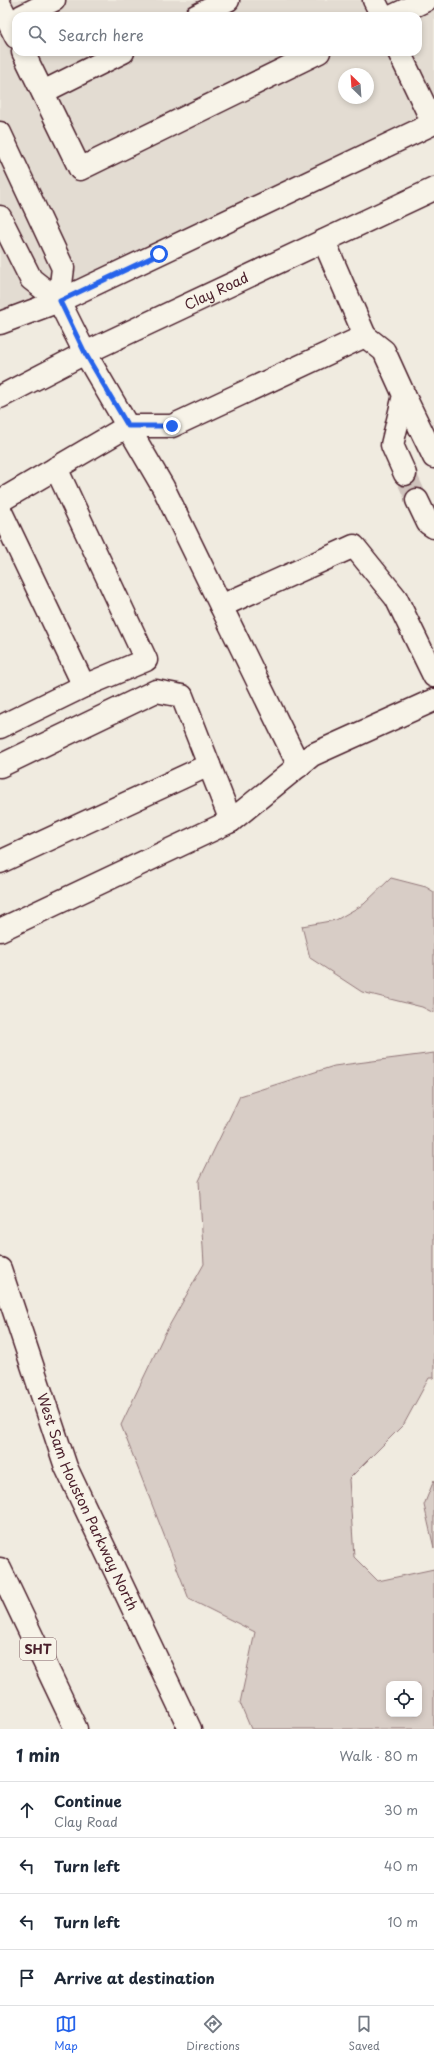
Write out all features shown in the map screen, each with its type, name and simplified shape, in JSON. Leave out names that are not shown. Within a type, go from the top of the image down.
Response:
[{"type":"main road","points":[[29,12],[54,0]]},
{"type":"main road","points":[[204,12],[228,0]]},
{"type":"main road","points":[[374,0],[380,12]]},
{"type":"main road","points":[[401,12],[426,0]]},
{"type":"main road","points":[[25,56],[80,169],[311,56]]},
{"type":"main road","points":[[43,92],[115,56]]},
{"type":"main road","points":[[0,323],[60,301],[434,124],[401,56]]},
{"type":"main road","points":[[0,133],[63,268],[60,301]]},
{"type":"main road","name":"Clay Road","points":[[0,397],[85,353],[434,189]]},
{"type":"main road","points":[[0,217],[31,279],[60,301],[85,353],[163,488],[299,766]]},
{"type":"main road","points":[[324,241],[365,336],[384,351],[434,457]]},
{"type":"main road","points":[[0,501],[128,426],[172,426],[365,336]]},
{"type":"main road","points":[[404,395],[392,445],[405,474]]},
{"type":"main road","points":[[0,727],[84,686],[146,660],[56,468]]},
{"type":"main road","points":[[417,500],[428,523],[434,527]]},
{"type":"main road","points":[[0,510],[84,686]]},
{"type":"main road","points":[[221,606],[354,546],[396,598],[434,676]]},
{"type":"main road","points":[[0,766],[156,691],[182,696],[231,821]]},
{"type":"main road","points":[[0,930],[231,821],[312,755],[434,700]]},
{"type":"main road","points":[[0,862],[209,765]]},
{"type":"main road","name":"West Sam Houston Parkway North","points":[[0,1269],[66,1467],[190,1729]]},
{"type":"main road","name":"SHT","points":[[0,1568],[76,1729]]},
{"type":"shaded area","points":[[0,0],[434,0],[434,123],[0,323]]},
{"type":"shaded area","points":[[391,878],[426,887],[434,892],[434,1013],[422,1007],[362,992],[310,958],[302,926],[336,920],[364,904]]},
{"type":"shaded area","points":[[434,1053],[434,1378],[429,1378],[404,1424],[349,1479],[354,1557],[378,1581],[434,1569],[434,1729],[251,1729],[240,1703],[255,1632],[189,1599],[121,1425],[164,1335],[204,1264],[199,1181],[240,1096],[334,1066]]},
{"type":"shaded area","points":[[434,1480],[434,1548],[424,1505]]},
{"type":"tunnel","points":[[405,474],[417,500]]},
{"type":"route","points":[[159,254],[60,301],[85,353],[128,426],[172,426]]}]
